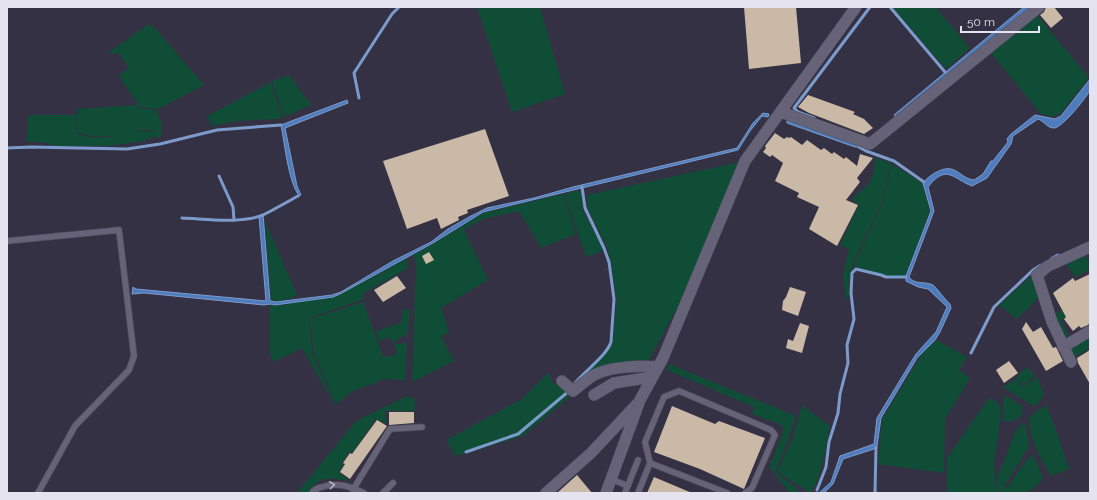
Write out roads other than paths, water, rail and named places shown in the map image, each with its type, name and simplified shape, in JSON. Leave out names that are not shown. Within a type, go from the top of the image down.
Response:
[{"type":"street","points":[[606,493],[640,400],[655,372],[745,161],[856,7]]},
{"type":"street","points":[[781,112],[870,144],[1039,7]]},
{"type":"street","points":[[1071,362],[1052,322],[1037,275],[1048,266],[1090,247]]},
{"type":"street","points":[[1064,347],[1090,331]]},
{"type":"street","points":[[562,381],[573,391],[595,374],[607,370],[644,365],[655,372]]},
{"type":"street","points":[[594,395],[614,383],[655,372]]},
{"type":"street","points":[[546,493],[591,453],[640,400]]},
{"type":"lane","points":[[7,241],[119,230],[134,356],[129,370],[75,426],[38,493]]},
{"type":"lane","points":[[638,493],[650,463],[646,442],[664,397],[678,391],[771,430],[775,435],[752,488],[745,493]]},
{"type":"lane","points":[[354,491],[390,429],[422,427]]},
{"type":"lane","points":[[625,493],[638,460]]},
{"type":"lane","points":[[650,463],[723,492]]},
{"type":"lane","points":[[611,479],[628,486]]},
{"type":"lane","points":[[383,493],[393,483]]},
{"type":"lane","points":[[312,493],[314,489],[331,484],[345,485],[354,491],[364,493]]},
{"type":"water","points":[[1024,7],[1030,7],[896,118],[894,115]]},
{"type":"water","points":[[1090,79],[1089,92],[1068,118],[1058,127],[1054,128],[1049,127],[1038,119],[1013,136],[1011,144],[987,178],[972,186],[955,177],[945,174],[940,176],[928,187],[934,211],[909,277],[917,282],[933,285],[950,304],[951,308],[935,340],[917,358],[881,418],[877,446],[874,449],[843,459],[833,484],[824,493],[819,493],[831,482],[840,456],[874,444],[877,418],[916,354],[936,332],[947,307],[928,289],[918,287],[906,281],[906,276],[931,211],[923,183],[933,174],[946,169],[954,170],[974,180],[983,174],[991,161],[993,161],[1008,142],[1007,139],[1011,134],[1035,115],[1055,119],[1061,116]]},
{"type":"water","points":[[347,100],[348,103],[285,128],[297,186],[301,195],[299,196],[292,181],[281,125]]},
{"type":"water","points":[[763,113],[769,114],[768,117],[762,116],[738,150],[483,212],[433,243],[333,297],[275,305],[264,305],[144,293],[132,294],[133,287],[136,289],[266,301],[259,216],[263,214],[270,301],[276,302],[332,295],[341,292],[393,261],[431,242],[448,229],[487,208],[534,198],[573,187],[737,148],[753,123]]},
{"type":"water","points":[[787,120],[858,145],[859,147],[855,147],[787,123]]},
{"type":"waterway","points":[[359,98],[354,73],[392,14],[399,7]]},
{"type":"waterway","points":[[814,118],[798,112],[794,108],[870,7]]},
{"type":"waterway","points":[[890,7],[945,72]]},
{"type":"waterway","points":[[7,148],[32,147],[127,149],[160,144],[217,130],[281,125]]},
{"type":"waterway","points":[[859,147],[894,161],[924,182]]},
{"type":"waterway","points":[[219,176],[233,207],[234,220]]},
{"type":"waterway","points":[[575,383],[609,347],[611,342],[614,299],[609,262],[585,208],[582,187]]},
{"type":"waterway","points":[[182,218],[223,220],[254,218],[263,215],[298,196]]},
{"type":"waterway","points":[[1051,259],[1058,255]]},
{"type":"waterway","points":[[971,353],[994,307],[1033,270],[1041,265]]},
{"type":"waterway","points":[[817,490],[826,467],[829,442],[838,413],[840,394],[848,363],[847,345],[854,319],[851,293],[852,273],[856,269],[886,277],[906,277]]},
{"type":"waterway","points":[[466,452],[518,434],[569,391]]},
{"type":"waterway","points":[[875,493],[876,447]]}]
